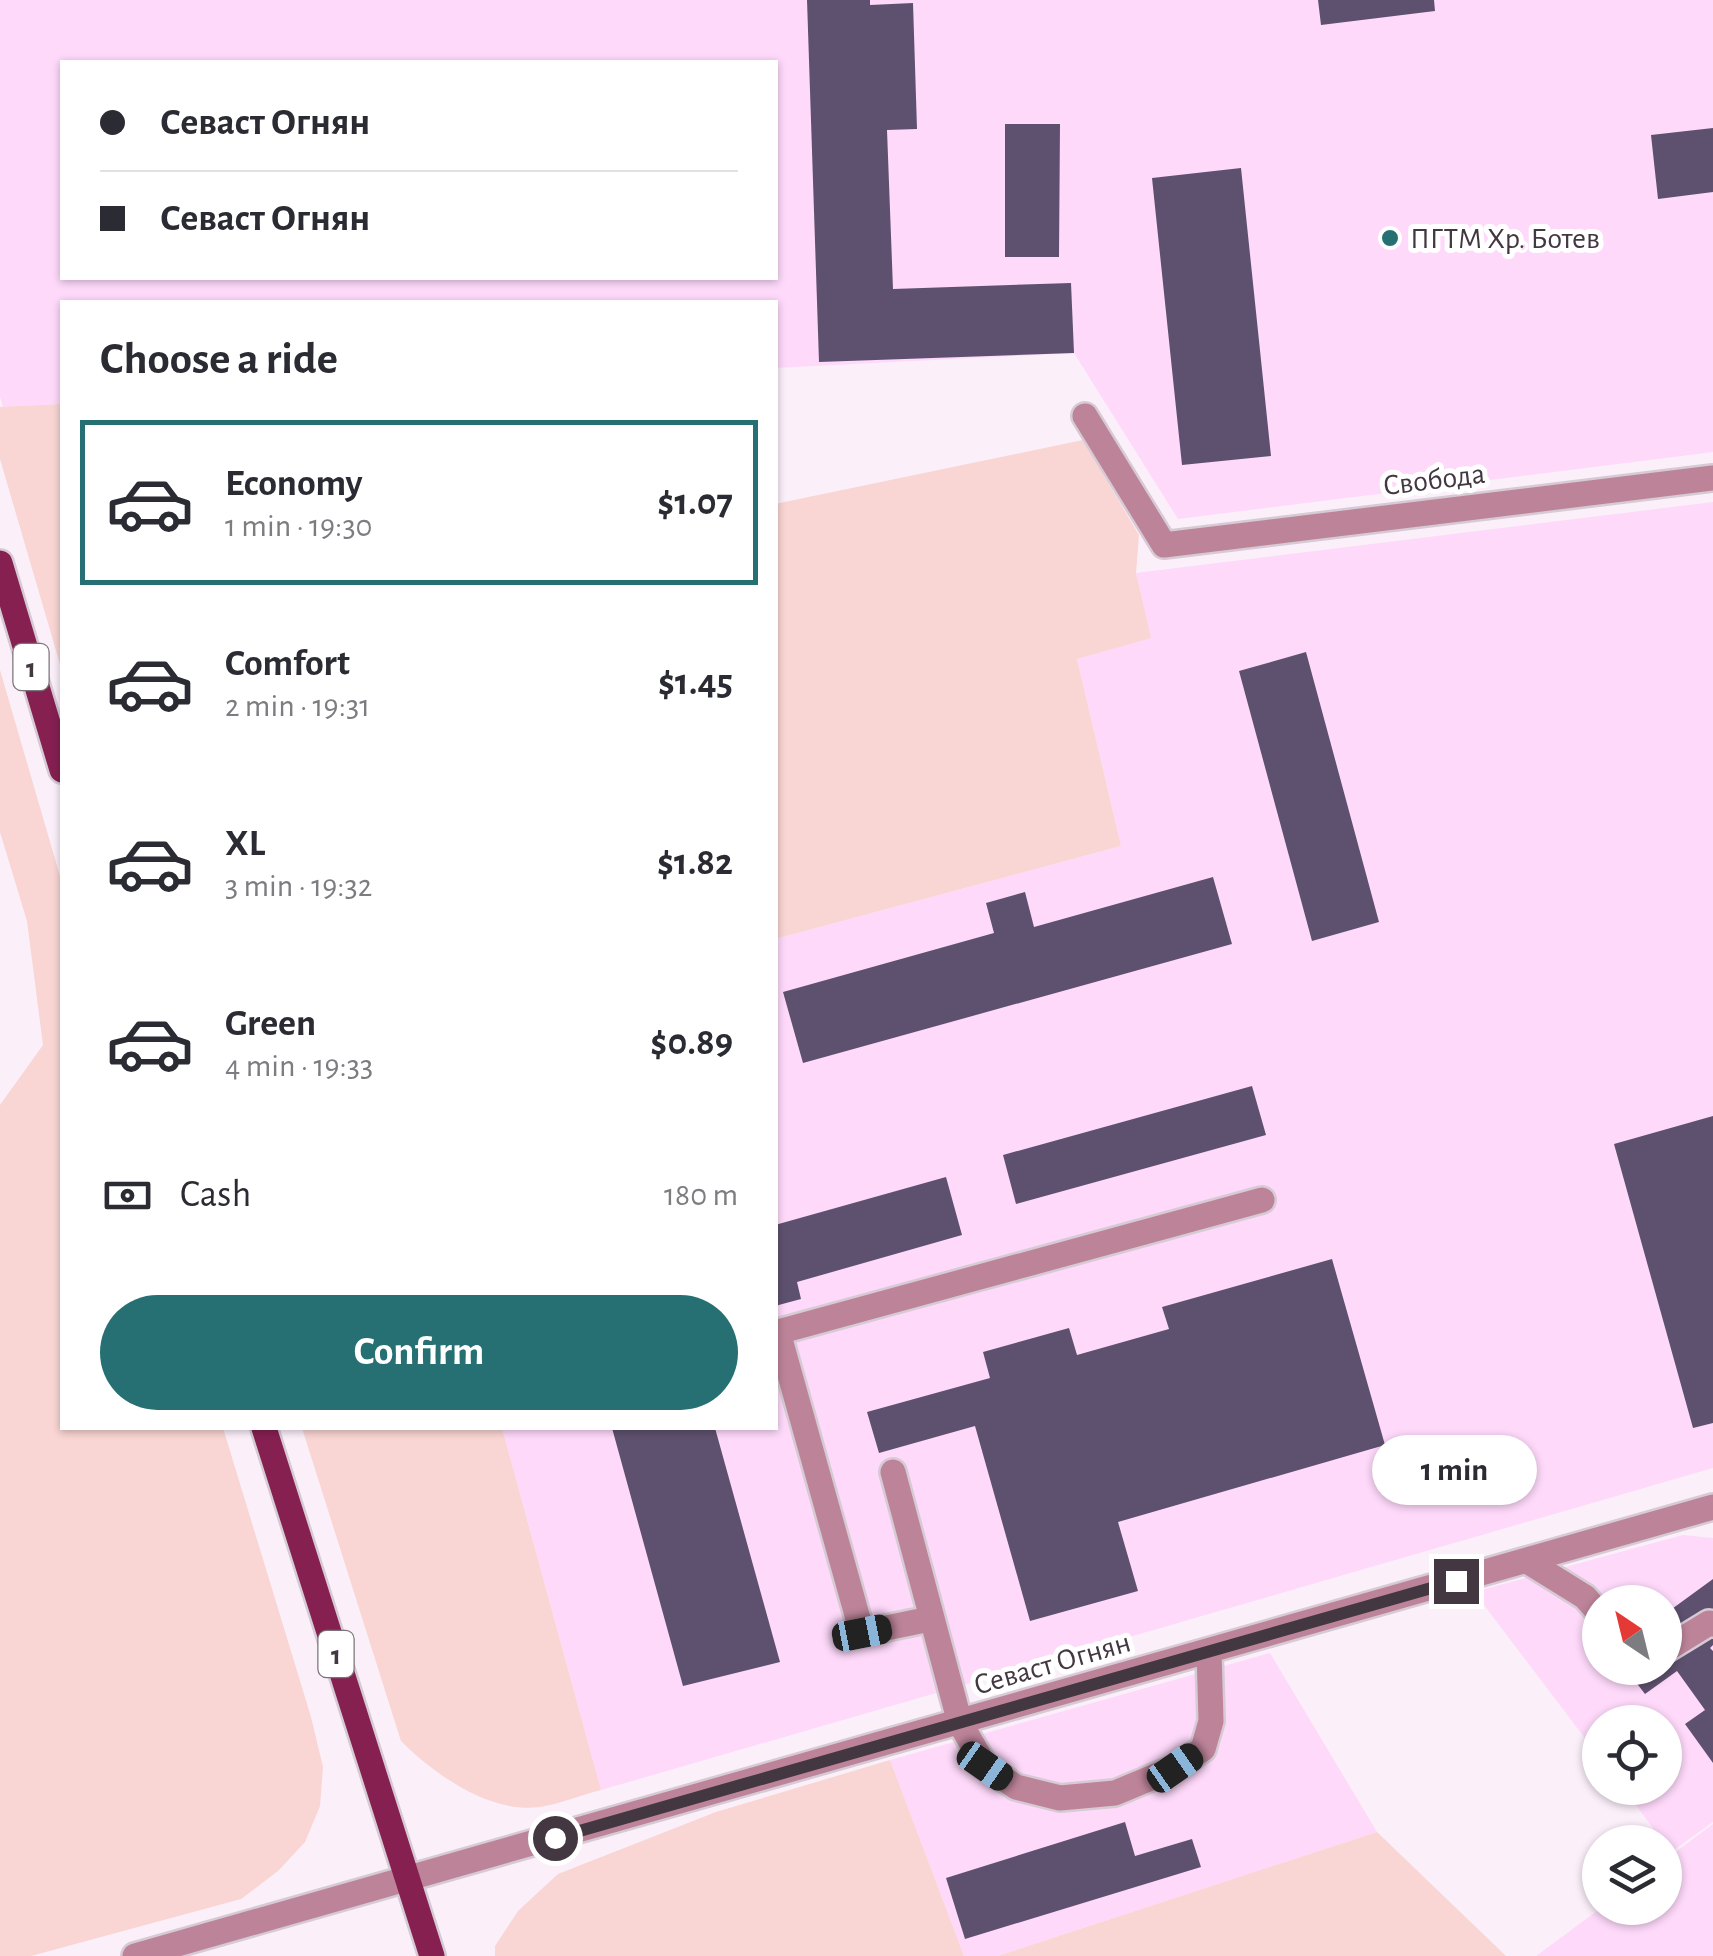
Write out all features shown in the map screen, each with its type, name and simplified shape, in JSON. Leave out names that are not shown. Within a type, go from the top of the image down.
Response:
[{"type":"main road","name":"1","points":[[0,563],[60,763]]},
{"type":"main road","name":"1","points":[[265,1430],[432,1956]]},
{"type":"street","name":"Свобода","points":[[1085,416],[1164,545],[1713,478]]},
{"type":"street","points":[[930,1619],[862,1633],[778,1332],[1262,1200]]},
{"type":"street","points":[[892,1472],[960,1722],[985,1766],[1016,1787],[1060,1798],[1114,1792],[1175,1768],[1203,1749],[1210,1721],[1209,1652]]},
{"type":"street","name":"Севаст Огнян","points":[[135,1956],[1713,1508]]},
{"type":"street","points":[[1527,1561],[1582,1595]]},
{"type":"street","points":[[1682,1640],[1713,1624]]},
{"type":"shaded area","name":"ПГТМ Хр. Ботев","points":[[0,0],[1713,0],[1713,452],[1178,519],[1074,353],[778,368],[778,300],[60,300],[60,404],[3,407]]},
{"type":"shaded area","points":[[60,404],[60,664],[0,459],[0,407]]},
{"type":"shaded area","points":[[1083,440],[1139,535],[1136,573],[1151,638],[1077,659],[1121,846],[778,938],[778,503]]},
{"type":"shaded area","points":[[1713,502],[1713,1468],[601,1790],[503,1430],[778,1430],[778,938],[1121,846],[1077,659],[1150,637],[1136,573]]},
{"type":"shaded area","points":[[0,670],[60,876],[60,1430],[224,1430],[323,1767],[320,1806],[305,1842],[278,1871],[241,1899],[31,1956],[0,1956],[0,1105],[43,1045],[27,921],[0,832]]},
{"type":"shaded area","points":[[303,1430],[503,1430],[601,1790],[540,1807],[502,1804],[446,1778],[401,1741]]},
{"type":"shaded area","points":[[1683,1535],[1713,1538],[1713,1822],[1682,1844],[1682,1825],[1651,1825],[1636,1805],[1682,1805],[1682,1705],[1582,1705],[1582,1734],[1474,1592]]},
{"type":"shaded area","points":[[1270,1653],[1377,1832],[998,1956],[964,1956],[890,1760]]},
{"type":"shaded area","points":[[890,1760],[964,1956],[495,1956],[495,1946],[518,1911],[558,1874],[716,1812]]},
{"type":"shaded area","points":[[1713,1824],[1713,1956],[1536,1956],[1582,1922],[1682,1925],[1682,1847]]},
{"type":"shaded area","points":[[1377,1832],[1506,1956],[998,1956]]},
{"type":"building","points":[[807,0],[870,0],[870,5],[913,3],[917,129],[887,130],[893,289],[1071,283],[1074,353],[819,362]]},
{"type":"building","points":[[1318,0],[1434,0],[1435,11],[1321,25]]},
{"type":"building","points":[[1005,124],[1060,124],[1059,257],[1005,257]]},
{"type":"building","points":[[1713,128],[1713,192],[1658,199],[1651,135]]},
{"type":"building","points":[[1241,168],[1271,456],[1182,465],[1152,178]]},
{"type":"building","points":[[1306,652],[1379,922],[1312,941],[1239,671]]},
{"type":"building","points":[[1213,877],[1232,944],[803,1063],[783,992],[994,933],[986,903],[1025,892],[1034,927]]},
{"type":"building","points":[[1252,1086],[1266,1135],[1016,1204],[1003,1155]]},
{"type":"building","points":[[1713,1116],[1713,1423],[1693,1428],[1614,1144]]},
{"type":"building","points":[[946,1177],[962,1235],[797,1282],[801,1299],[778,1305],[778,1224]]},
{"type":"building","points":[[1332,1259],[1385,1445],[1118,1522],[1138,1591],[1030,1621],[975,1426],[879,1453],[867,1412],[990,1378],[983,1352],[1069,1328],[1077,1355],[1169,1329],[1162,1307]]},
{"type":"building","points":[[613,1430],[716,1430],[780,1662],[683,1686]]},
{"type":"building","points":[[1713,1579],[1713,1763],[1685,1724],[1705,1710],[1682,1678],[1682,1602]]},
{"type":"building","points":[[1638,1685],[1658,1685],[1645,1694]]},
{"type":"building","points":[[1125,1822],[1135,1856],[1192,1839],[1201,1867],[965,1939],[946,1878]]},
{"type":"place","name":"ПГТМ Хр. Ботев","points":[[1390,238]]},
{"type":"route","points":[[555,1838],[1456,1581]]}]
